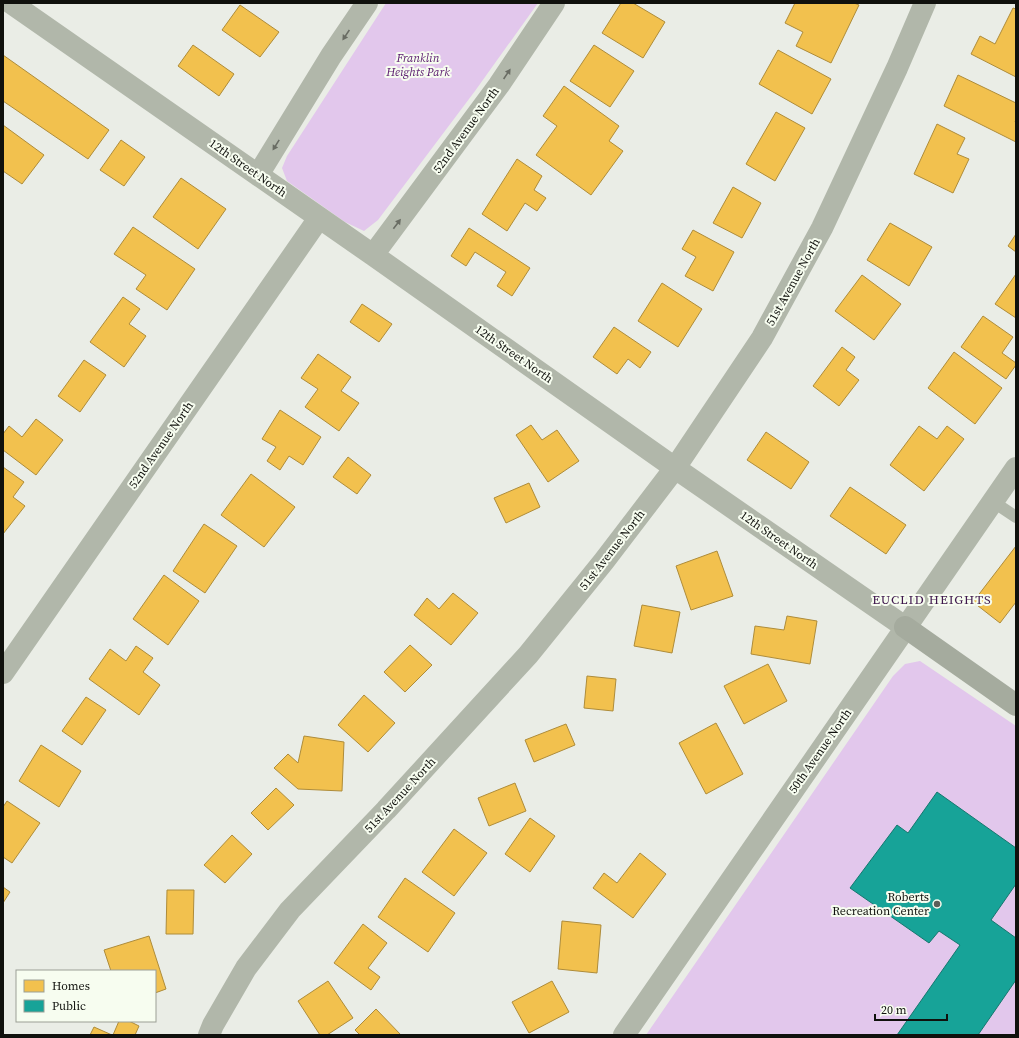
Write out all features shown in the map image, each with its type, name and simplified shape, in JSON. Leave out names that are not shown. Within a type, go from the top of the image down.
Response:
[{"type":"street","name":"12th Street North","points":[[11,3],[1016,705]]},
{"type":"street","points":[[258,175],[331,56],[367,3]]},
{"type":"street","name":"52nd Avenue North","points":[[373,255],[499,85],[554,3]]},
{"type":"street","name":"51st Avenue North","points":[[209,1035],[213,1025],[246,968],[290,910],[397,799],[528,655],[604,561],[676,468],[762,338],[822,228],[897,68],[925,3]]},
{"type":"street","name":"52nd Avenue North","points":[[3,673],[319,218]]},
{"type":"street","name":"50th Avenue North","points":[[624,1035],[1016,468]]},
{"type":"lane","points":[[992,501],[1016,517]]},
{"type":"green space","name":"Franklin Heights Park","points":[[386,3],[538,3],[475,91],[378,220],[364,231],[345,222],[287,181],[282,168],[287,156]]},
{"type":"green space","points":[[920,661],[1016,726],[1016,1035],[646,1035],[893,676],[905,664]]},
{"type":"building: Homes","points":[[621,3],[633,3],[665,22],[643,58],[602,33]]},
{"type":"building: Homes","points":[[795,3],[854,3],[859,5],[831,63],[796,46],[803,32],[785,23]]},
{"type":"building: Homes","points":[[240,5],[279,32],[260,57],[222,30]]},
{"type":"building: Homes","points":[[1013,8],[1016,9],[1016,77],[971,54],[980,36],[995,44]]},
{"type":"building: Homes","points":[[193,45],[234,74],[219,96],[178,66]]},
{"type":"building: Homes","points":[[594,45],[634,71],[610,107],[570,81]]},
{"type":"building: Homes","points":[[778,50],[831,79],[812,114],[759,84]]},
{"type":"building: Homes","points":[[3,55],[109,130],[88,159],[3,101]]},
{"type":"building: Homes","points":[[958,75],[1016,103],[1016,142],[944,106]]},
{"type":"building: Homes","points":[[564,86],[619,126],[609,141],[623,151],[591,195],[536,155],[557,126],[543,116]]},
{"type":"building: Homes","points":[[776,112],[805,128],[775,181],[746,164]]},
{"type":"building: Homes","points":[[937,124],[965,138],[957,154],[969,159],[953,193],[914,174]]},
{"type":"building: Homes","points":[[3,125],[44,155],[22,184],[3,171]]},
{"type":"building: Homes","points":[[121,140],[145,157],[124,186],[100,170]]},
{"type":"building: Homes","points":[[517,159],[542,176],[534,190],[546,198],[537,211],[525,203],[507,231],[482,214]]},
{"type":"building: Homes","points":[[181,178],[226,209],[198,249],[153,217]]},
{"type":"building: Homes","points":[[733,187],[761,203],[742,238],[713,223]]},
{"type":"building: Homes","points":[[890,223],[932,247],[909,286],[867,260]]},
{"type":"building: Homes","points":[[133,227],[195,269],[167,310],[136,289],[146,275],[114,254]]},
{"type":"building: Homes","points":[[469,228],[530,268],[512,296],[497,286],[506,272],[475,252],[466,266],[451,256]]},
{"type":"building: Homes","points":[[693,230],[734,252],[713,291],[685,276],[696,257],[682,249]]},
{"type":"building: Homes","points":[[1016,234],[1016,252],[1008,246]]},
{"type":"building: Homes","points":[[1016,274],[1016,318],[995,304]]},
{"type":"building: Homes","points":[[862,275],[901,304],[874,340],[835,311]]},
{"type":"building: Homes","points":[[662,283],[702,309],[678,347],[638,321]]},
{"type":"building: Homes","points":[[123,297],[140,309],[129,324],[146,336],[124,367],[90,342]]},
{"type":"building: Homes","points":[[362,304],[392,324],[379,342],[350,322]]},
{"type":"building: Homes","points":[[983,316],[1013,337],[1002,353],[1016,363],[1006,379],[961,347]]},
{"type":"building: Homes","points":[[614,327],[651,352],[640,368],[628,359],[617,374],[593,357]]},
{"type":"building: Homes","points":[[842,347],[855,357],[846,370],[859,380],[839,406],[813,386]]},
{"type":"building: Homes","points":[[954,352],[1002,388],[975,424],[928,388]]},
{"type":"building: Homes","points":[[318,354],[351,377],[341,391],[359,403],[339,431],[305,407],[318,389],[301,378]]},
{"type":"building: Homes","points":[[84,360],[106,375],[80,412],[58,396]]},
{"type":"building: Homes","points":[[280,410],[321,437],[303,465],[289,456],[280,470],[267,461],[276,447],[262,439]]},
{"type":"building: Homes","points":[[36,419],[63,440],[36,475],[3,450],[3,434],[9,426],[22,437]]},
{"type":"building: Homes","points":[[531,425],[542,440],[557,430],[579,461],[548,482],[516,435]]},
{"type":"building: Homes","points":[[919,426],[937,439],[947,426],[964,439],[924,491],[890,465]]},
{"type":"building: Homes","points":[[766,432],[809,462],[791,489],[747,460]]},
{"type":"building: Homes","points":[[348,457],[371,475],[357,494],[333,477]]},
{"type":"building: Homes","points":[[3,467],[24,482],[13,497],[25,506],[3,534]]},
{"type":"building: Homes","points":[[251,474],[295,507],[264,547],[221,515]]},
{"type":"building: Homes","points":[[529,483],[540,507],[506,523],[494,498]]},
{"type":"building: Homes","points":[[850,487],[906,525],[886,554],[830,516]]},
{"type":"building: Homes","points":[[204,524],[237,546],[205,593],[173,571]]},
{"type":"building: Homes","points":[[1016,546],[1016,602],[1000,623],[973,602]]},
{"type":"building: Homes","points":[[717,551],[733,596],[691,610],[676,566]]},
{"type":"building: Homes","points":[[164,575],[199,601],[168,645],[133,619]]},
{"type":"building: Homes","points":[[453,593],[478,613],[451,645],[414,615],[427,598],[439,609]]},
{"type":"building: Homes","points":[[642,605],[680,612],[672,653],[634,646]]},
{"type":"building: Homes","points":[[787,616],[817,621],[810,664],[751,654],[755,626],[784,630]]},
{"type":"building: Homes","points":[[410,645],[432,665],[405,692],[384,672]]},
{"type":"building: Homes","points":[[136,646],[153,658],[143,672],[160,685],[139,715],[89,679],[110,649],[126,661]]},
{"type":"building: Homes","points":[[768,664],[787,701],[744,724],[724,686]]},
{"type":"building: Homes","points":[[587,676],[616,679],[613,711],[584,708]]},
{"type":"building: Homes","points":[[364,695],[395,723],[368,752],[338,725]]},
{"type":"building: Homes","points":[[86,697],[106,710],[82,745],[62,731]]},
{"type":"building: Homes","points":[[716,723],[743,774],[706,794],[679,743]]},
{"type":"building: Homes","points":[[566,724],[575,745],[534,762],[525,740]]},
{"type":"building: Homes","points":[[304,736],[344,742],[342,791],[298,789],[274,768],[288,754],[298,763]]},
{"type":"building: Homes","points":[[41,745],[81,771],[59,807],[19,781]]},
{"type":"building: Homes","points":[[515,783],[526,811],[489,826],[478,798]]},
{"type":"building: Homes","points":[[276,788],[294,805],[268,830],[251,813]]},
{"type":"building: Homes","points":[[7,801],[40,823],[12,863],[3,857],[3,807]]},
{"type":"building: Homes","points":[[530,818],[555,836],[530,872],[505,854]]},
{"type":"building: Homes","points":[[454,829],[487,853],[454,896],[422,872]]},
{"type":"building: Homes","points":[[232,835],[252,854],[225,883],[204,865]]},
{"type":"building: Homes","points":[[640,853],[666,874],[633,918],[593,888],[604,873],[617,883]]},
{"type":"building: Homes","points":[[405,878],[455,913],[428,952],[378,917]]},
{"type":"building: Homes","points":[[3,887],[10,892],[3,903]]},
{"type":"building: Homes","points":[[167,890],[194,890],[193,934],[166,934]]},
{"type":"building: Homes","points":[[562,921],[601,925],[597,973],[558,969]]},
{"type":"building: Homes","points":[[363,924],[387,943],[368,968],[380,977],[371,990],[334,963]]},
{"type":"building: Homes","points":[[149,936],[166,989],[156,993],[156,970],[111,970],[104,950]]},
{"type":"building: Homes","points":[[328,981],[353,1018],[327,1035],[320,1035],[298,1001]]},
{"type":"building: Homes","points":[[552,981],[569,1012],[529,1033],[512,1002]]},
{"type":"building: Homes","points":[[376,1009],[401,1035],[360,1035],[355,1030]]},
{"type":"building: Homes","points":[[119,1022],[131,1022],[139,1026],[135,1035],[113,1035]]},
{"type":"building: Homes","points":[[94,1027],[112,1035],[90,1035]]},
{"type":"building: Public","name":"Roberts Recreation Center","points":[[937,792],[1016,848],[1016,884],[991,920],[1016,938],[1016,980],[978,1035],[897,1035],[960,945],[939,931],[929,943],[850,888],[897,825],[908,833]]},
{"type":"place","name":"Roberts Recreation Center","points":[[937,904]]},
{"type":"district","name":"EUCLID HEIGHTS","points":[[932,599]]}]
